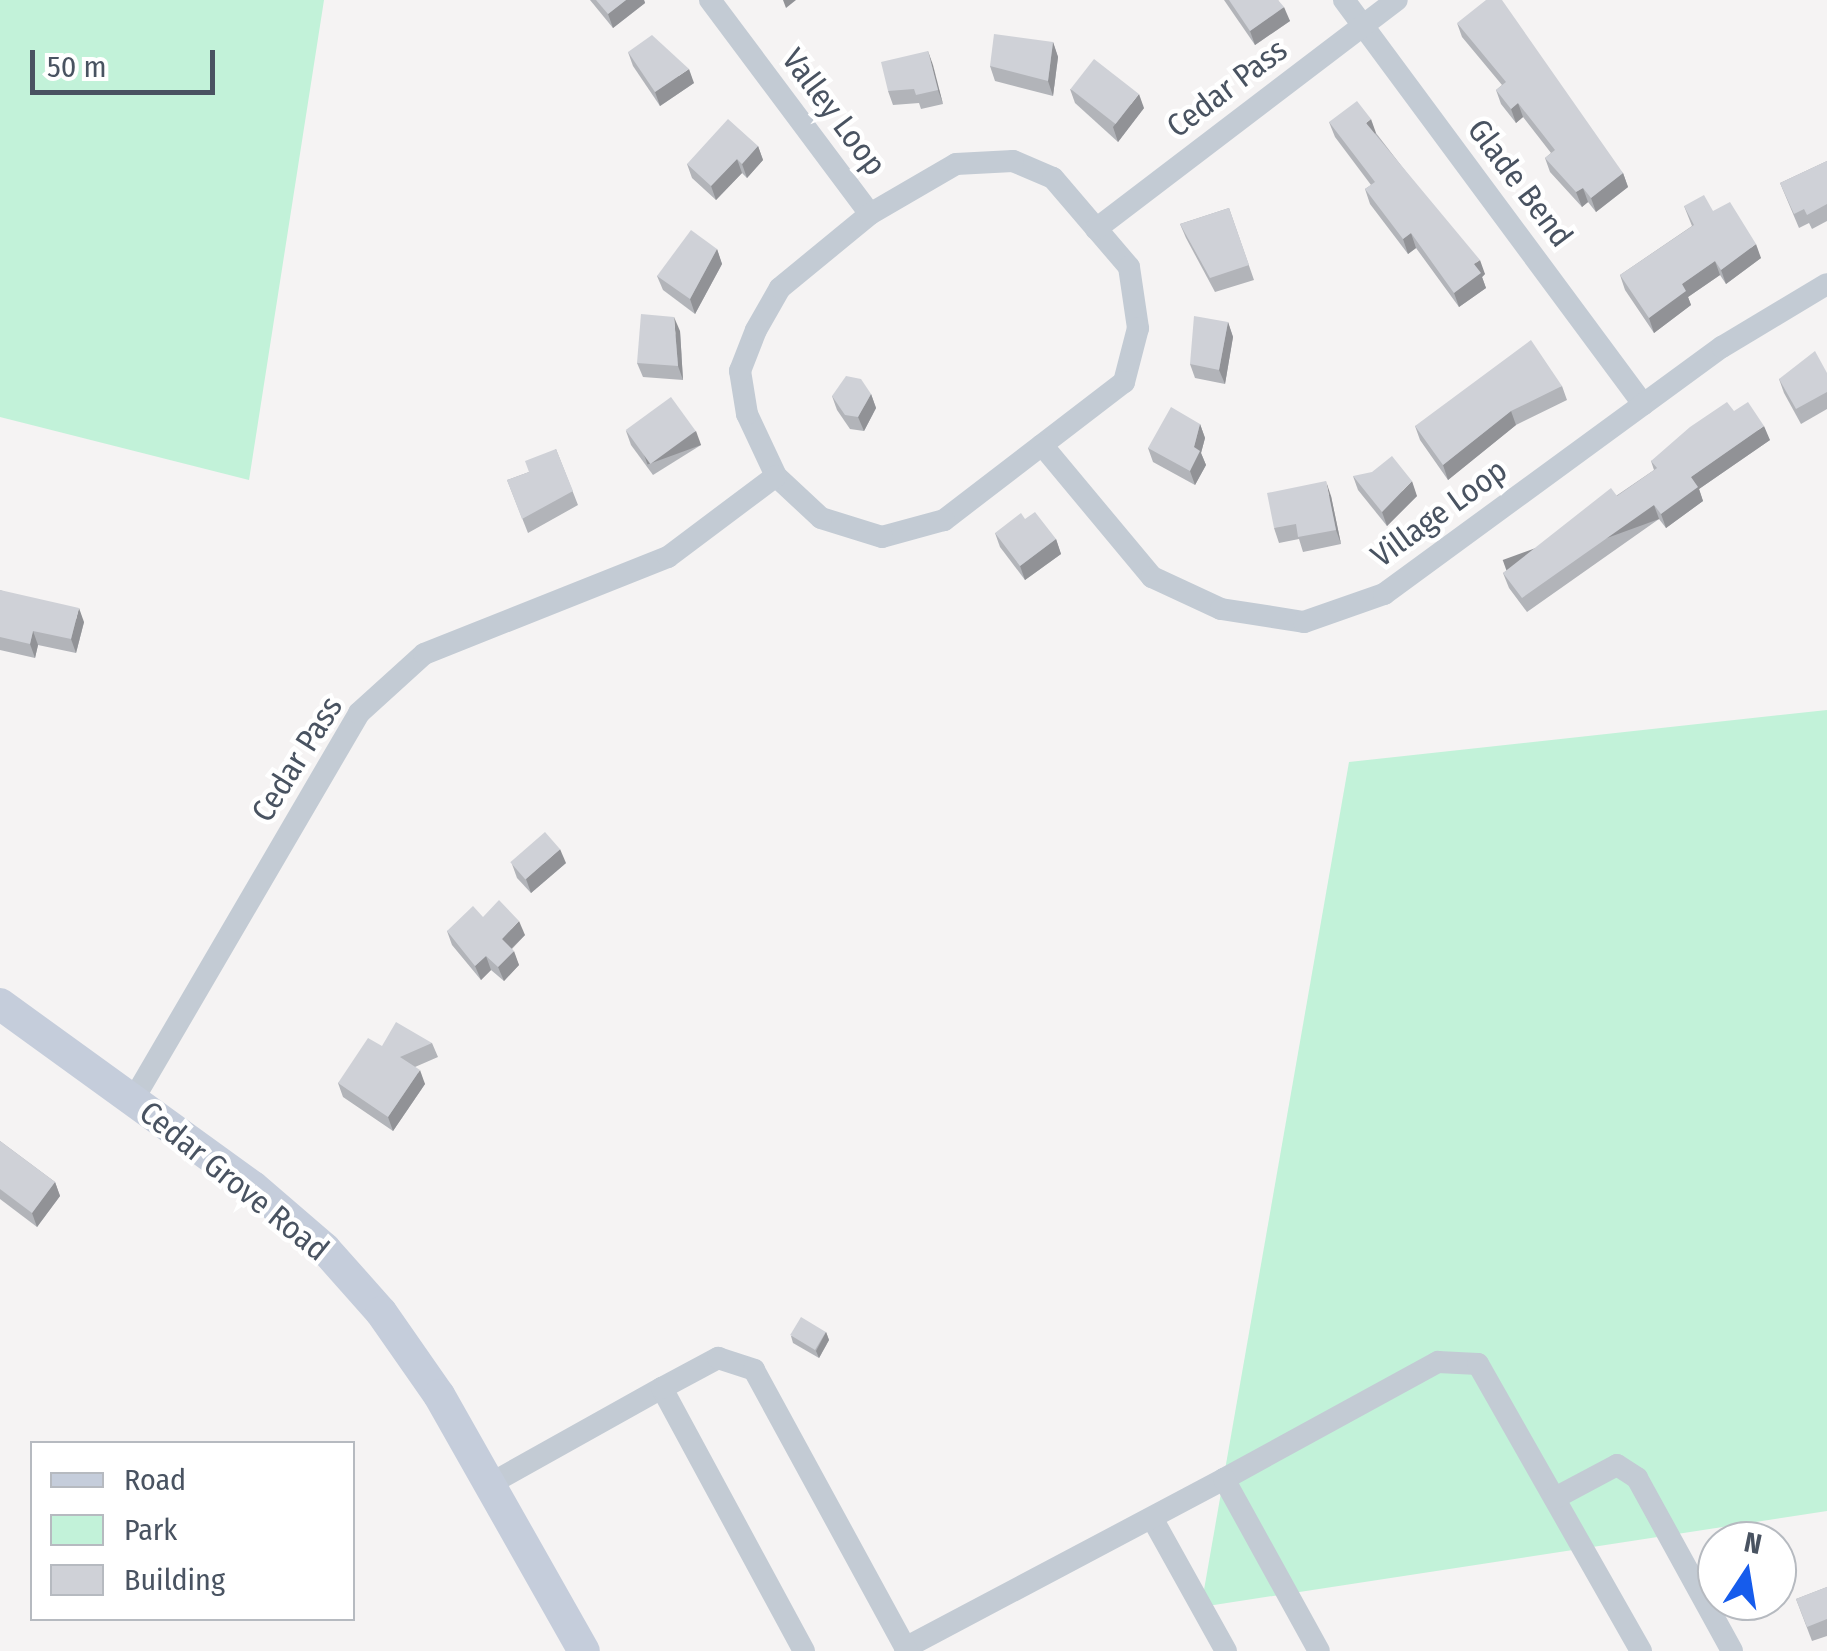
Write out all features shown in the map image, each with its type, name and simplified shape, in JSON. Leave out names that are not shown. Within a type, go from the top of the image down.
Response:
[{"type":"main road","name":"Cedar Grove Road","points":[[0,1004],[252,1187],[325,1250],[391,1326],[490,1484],[584,1651]]},
{"type":"street","name":"Valley Loop","points":[[710,0],[870,214]]},
{"type":"street","name":"Glade Bend","points":[[1344,0],[1643,404]]},
{"type":"street","name":"Cedar Pass","points":[[1096,228],[1397,0]]},
{"type":"street","points":[[1012,162],[1053,178],[1096,228],[1129,267],[1138,328],[1124,382],[944,520],[882,536],[821,518],[776,476],[747,414],[740,371],[780,288],[870,214],[956,164],[1012,162]]},
{"type":"street","name":"Village Loop","points":[[1042,444],[1152,577],[1221,608],[1304,622],[1384,594],[1643,404],[1827,284]]},
{"type":"street","name":"Cedar Pass","points":[[133,1100],[358,712],[424,654],[668,558],[776,476]]},
{"type":"street","points":[[490,1484],[718,1358],[754,1370],[906,1650],[1438,1362],[1478,1364],[1642,1651]]},
{"type":"street","points":[[662,1388],[804,1651]]},
{"type":"street","points":[[1555,1498],[1618,1465],[1637,1478],[1732,1651]]},
{"type":"street","points":[[1224,1479],[1319,1651]]},
{"type":"street","points":[[1152,1518],[1226,1651]]},
{"type":"green space","points":[[0,0],[324,0],[249,480],[0,417]]},
{"type":"green space","points":[[1827,710],[1827,1511],[1762,1521],[1697,1521],[1697,1531],[1201,1607],[1349,762]]},
{"type":"building","points":[[596,0],[626,0],[608,14]]},
{"type":"building","points":[[1229,0],[1278,0],[1284,7],[1250,31]]},
{"type":"building","points":[[1486,0],[1502,0],[1623,173],[1591,198],[1583,188],[1576,192],[1545,158],[1555,150],[1518,103],[1511,109],[1496,90],[1506,82],[1457,23]]},
{"type":"building","points":[[994,34],[1053,42],[1048,81],[990,66]]},
{"type":"building","points":[[652,35],[689,69],[655,92],[628,52]]},
{"type":"building","points":[[928,51],[938,90],[916,95],[914,89],[888,91],[881,62]]},
{"type":"building","points":[[1094,59],[1139,94],[1116,124],[1071,89]]},
{"type":"building","points":[[1357,101],[1371,119],[1366,123],[1480,260],[1474,264],[1481,273],[1454,293],[1411,233],[1403,239],[1365,189],[1375,182],[1329,122]]},
{"type":"building","points":[[728,119],[758,146],[742,164],[737,159],[711,186],[687,164]]},
{"type":"building","points":[[1827,161],[1827,204],[1807,215],[1804,209],[1794,214],[1780,183]]},
{"type":"building","points":[[1704,195],[1713,211],[1730,202],[1756,244],[1721,270],[1715,261],[1682,284],[1686,291],[1649,318],[1620,275],[1694,225],[1684,206]]},
{"type":"building","points":[[1229,208],[1249,265],[1210,278],[1180,224]]},
{"type":"building","points":[[691,230],[717,249],[690,299],[657,276]]},
{"type":"building","points":[[641,314],[674,317],[678,366],[637,363]]},
{"type":"building","points":[[1194,316],[1228,322],[1219,370],[1190,364]]},
{"type":"building","points":[[1531,340],[1562,386],[1511,411],[1443,465],[1415,426]]},
{"type":"building","points":[[1815,351],[1827,373],[1827,392],[1796,409],[1779,379]]},
{"type":"building","points":[[846,376],[861,379],[871,394],[858,417],[845,415],[832,396]]},
{"type":"building","points":[[671,397],[696,431],[650,464],[626,430]]},
{"type":"building","points":[[1727,402],[1734,411],[1748,402],[1764,426],[1691,477],[1698,487],[1661,514],[1654,505],[1522,598],[1503,573],[1611,488],[1617,496],[1657,468],[1651,461]]},
{"type":"building","points":[[1171,407],[1200,424],[1194,447],[1200,451],[1190,471],[1148,448]]},
{"type":"building","points":[[556,449],[573,491],[522,519],[507,480],[529,472],[525,461]]},
{"type":"building","points":[[1392,456],[1412,481],[1382,512],[1353,476],[1372,472]]},
{"type":"building","points":[[1326,481],[1336,530],[1298,537],[1296,524],[1274,528],[1267,493]]},
{"type":"building","points":[[1035,512],[1056,539],[1020,566],[995,533],[1021,513],[1025,519]]},
{"type":"building","points":[[0,590],[79,608],[71,639],[33,631],[30,644],[0,637]]},
{"type":"building","points":[[545,832],[560,849],[525,880],[510,862]]},
{"type":"building","points":[[499,900],[519,921],[502,939],[514,951],[498,967],[486,956],[475,966],[447,931],[473,906],[483,917]]},
{"type":"building","points":[[396,1022],[432,1043],[400,1057],[420,1070],[388,1117],[338,1083],[368,1038],[382,1046]]},
{"type":"building","points":[[0,1141],[55,1182],[32,1213],[0,1189]]},
{"type":"building","points":[[801,1317],[826,1332],[815,1350],[790,1335]]},
{"type":"building","points":[[1827,1587],[1827,1619],[1807,1627],[1797,1599]]}]
